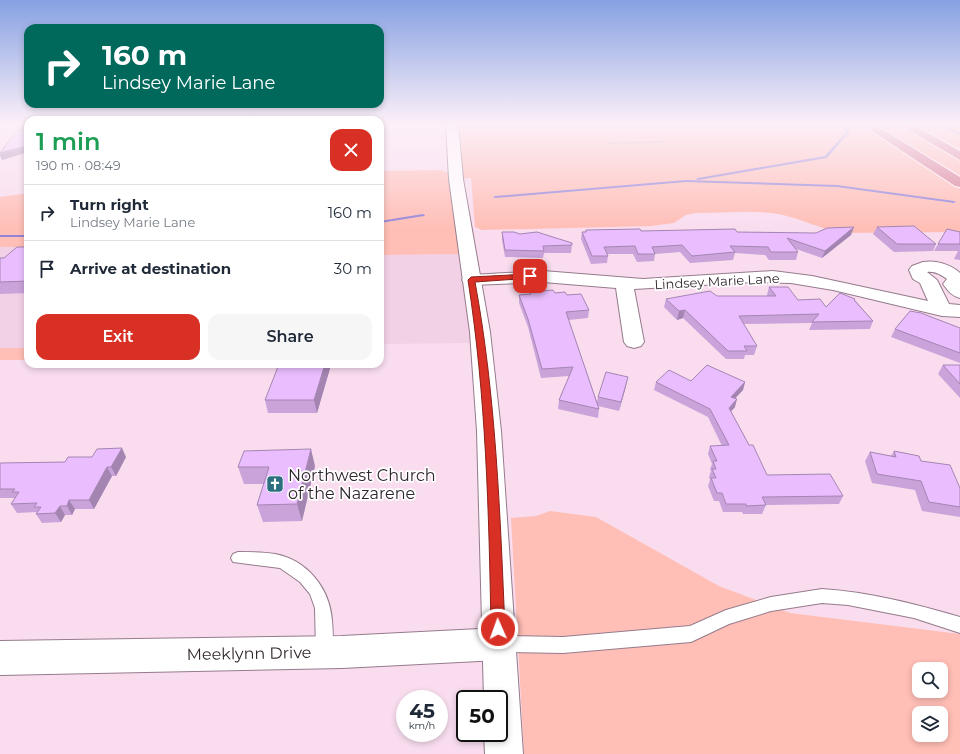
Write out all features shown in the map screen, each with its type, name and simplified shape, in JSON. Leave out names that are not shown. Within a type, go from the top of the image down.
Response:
[{"type":"highway","points":[[922,159],[960,183]]},
{"type":"street","points":[[455,159],[456,178],[480,332],[489,430],[495,523],[498,644],[504,754]]},
{"type":"street","points":[[942,310],[928,280],[919,275],[918,270],[923,267],[930,267],[951,273],[957,280],[952,284],[960,292]]},
{"type":"street","name":"Lindsey Marie Lane","points":[[471,280],[537,276],[624,284],[658,284],[748,277],[791,278],[846,287],[942,310],[960,311]]},
{"type":"street","points":[[624,284],[634,342]]},
{"type":"street","name":"Meeklynn Drive","points":[[0,658],[324,652],[498,644]]},
{"type":"lane","points":[[238,558],[281,562],[297,570],[310,581],[321,601],[324,621],[324,652]]},
{"type":"lane","points":[[498,644],[563,645],[691,634],[726,617],[772,604],[822,596],[848,598],[914,611],[960,625]]},
{"type":"shaded area","points":[[455,159],[960,159],[960,232],[842,233],[783,215],[762,212],[696,213],[686,215],[674,223],[651,226],[482,230],[475,227],[471,178],[456,179]]},
{"type":"shaded area","points":[[441,170],[448,173],[460,254],[384,255],[384,171]]},
{"type":"shaded area","points":[[24,194],[24,247],[0,247],[0,197]]},
{"type":"shaded area","points":[[0,247],[24,247],[24,348],[0,348]]},
{"type":"shaded area","points":[[460,254],[473,343],[384,344],[384,255]]},
{"type":"shaded area","points":[[0,348],[24,348],[24,360],[0,360]]},
{"type":"shaded area","points":[[550,511],[596,517],[719,586],[790,613],[960,634],[960,754],[524,754],[511,518],[536,516]]},
{"type":"building","points":[[914,226],[936,244],[897,244],[877,227]]},
{"type":"building","points":[[854,227],[825,251],[787,238],[798,252],[771,252],[768,247],[730,246],[735,252],[692,256],[682,245],[652,247],[655,254],[638,254],[635,246],[604,247],[608,256],[592,256],[582,232],[586,232],[586,230],[640,229],[641,231],[735,229],[737,232],[816,233],[827,228]]},
{"type":"building","points":[[947,229],[960,232],[960,244],[938,244]]},
{"type":"building","points":[[502,232],[514,232],[520,234],[537,232],[572,243],[572,245],[543,246],[544,251],[505,250]]},
{"type":"building","points":[[17,247],[24,247],[24,281],[0,282],[0,258],[4,258]]},
{"type":"building","points":[[769,287],[788,287],[798,300],[820,299],[826,307],[840,293],[855,299],[854,300],[873,321],[812,322],[819,314],[739,316],[757,346],[744,346],[747,351],[728,351],[685,310],[679,311],[666,299],[710,291],[717,296],[776,296]]},
{"type":"building","points":[[553,290],[555,293],[565,292],[567,295],[581,294],[589,310],[566,312],[599,409],[559,400],[573,367],[542,369],[528,319],[519,295],[531,294],[530,292]]},
{"type":"building","points":[[910,311],[921,313],[960,328],[960,353],[895,329]]},
{"type":"building","points":[[707,365],[745,382],[731,397],[737,399],[729,408],[749,445],[753,445],[767,475],[830,474],[843,496],[762,497],[766,505],[746,506],[746,504],[726,504],[722,493],[717,493],[711,478],[716,478],[712,469],[716,469],[713,461],[717,461],[710,446],[729,445],[710,409],[656,382],[669,370],[691,381]]},
{"type":"building","points":[[943,365],[960,365],[960,384]]},
{"type":"building","points":[[277,368],[324,368],[314,400],[265,400]]},
{"type":"building","points":[[606,372],[628,377],[621,402],[598,397]]},
{"type":"building","points":[[122,448],[111,467],[107,467],[89,500],[69,500],[67,506],[60,506],[55,513],[36,514],[41,507],[34,507],[37,503],[11,504],[19,492],[12,492],[15,489],[0,489],[0,463],[65,462],[68,457],[92,457],[97,449]]},
{"type":"building","points":[[311,449],[297,504],[257,505],[269,467],[238,467],[244,451]]},
{"type":"building","points":[[894,451],[919,456],[921,461],[950,465],[960,488],[960,507],[929,502],[921,481],[877,474],[870,452],[896,457]]},
{"type":"waterway","points":[[698,179],[813,159]]},
{"type":"waterway","points":[[495,197],[686,181],[837,186],[954,202]]},
{"type":"waterway","points":[[384,221],[423,215]]},
{"type":"waterway","points":[[0,236],[24,236]]},
{"type":"place","name":"Northwest Church of the Nazarene","points":[[275,484]]},
{"type":"route","points":[[498,629],[495,523],[489,430],[480,332],[471,280],[530,276]]}]
